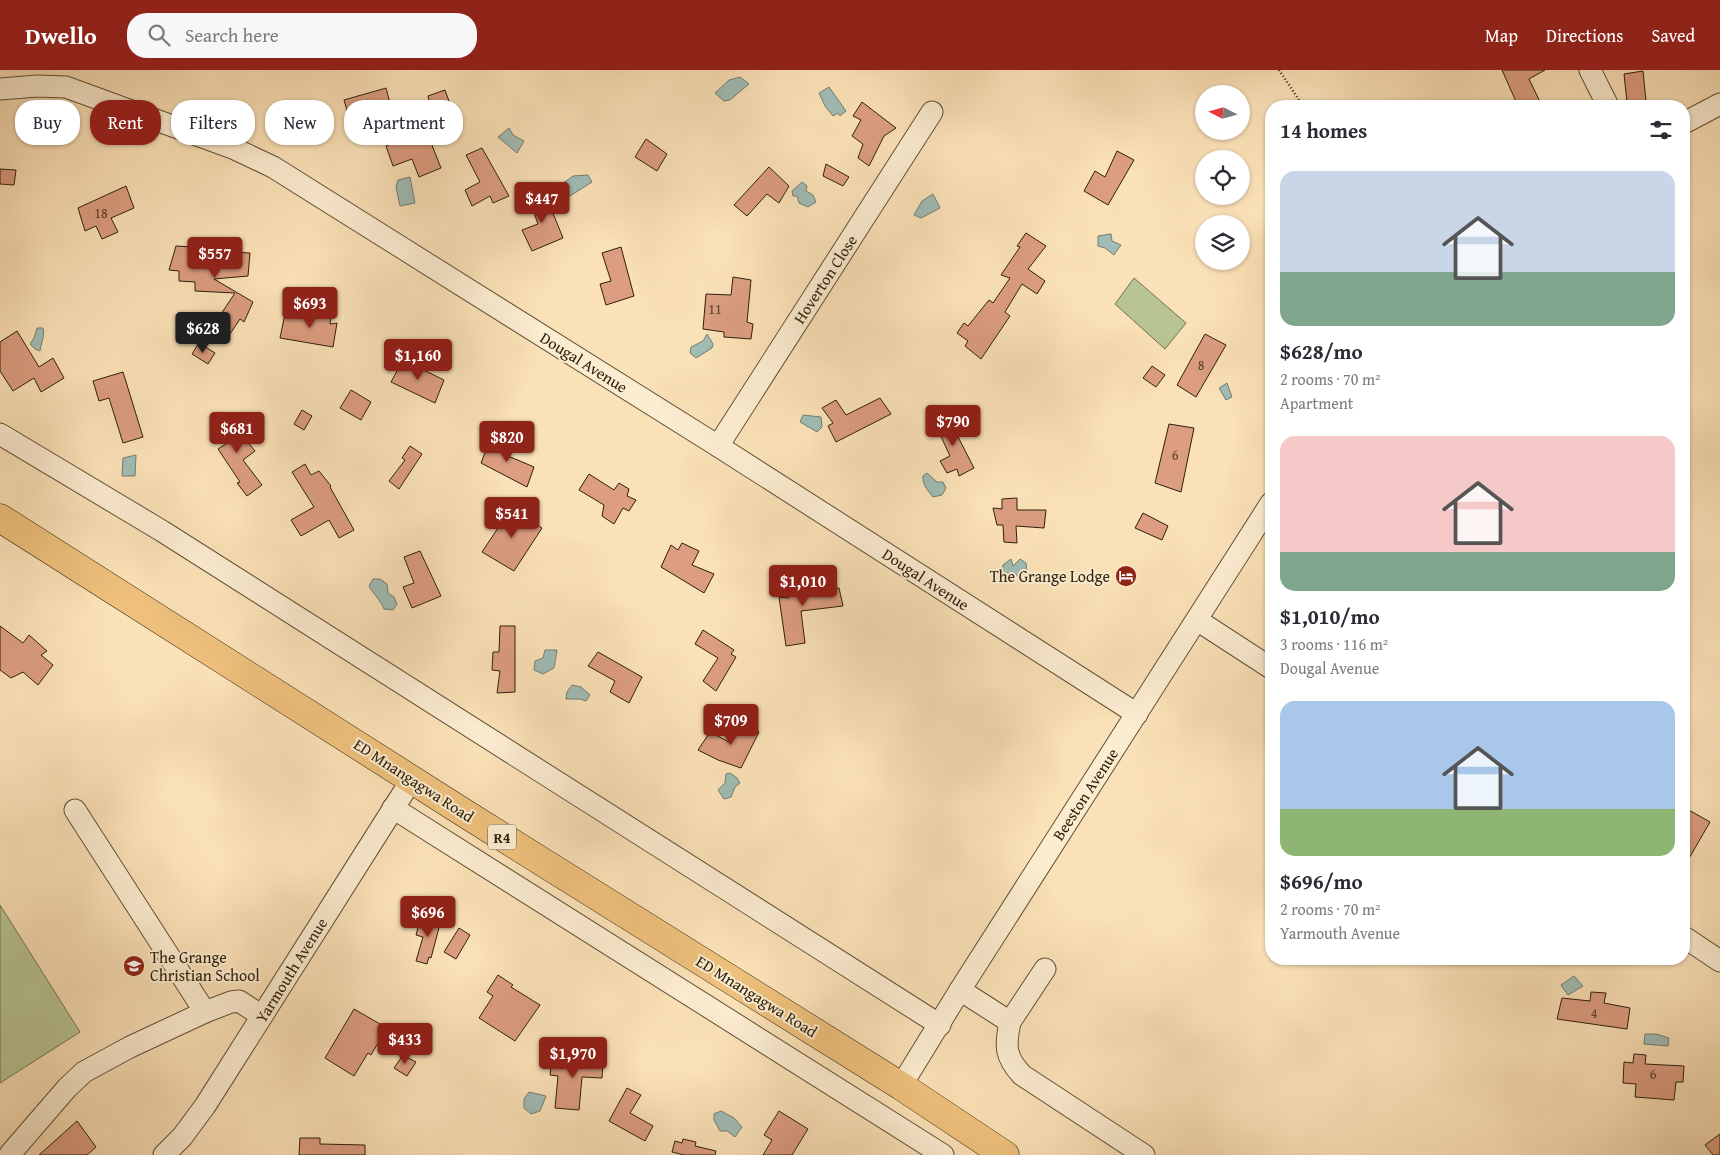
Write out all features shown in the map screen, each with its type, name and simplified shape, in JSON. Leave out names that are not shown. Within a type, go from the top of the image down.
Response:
[{"type":"highway","name":"ED Mnangagwa Road","points":[[0,518],[901,1086],[1005,1155]]},
{"type":"street","points":[[1590,70],[1605,100]]},
{"type":"street","name":"Dougal Avenue","points":[[0,89],[38,86],[66,87],[235,149],[273,167],[718,446],[1137,714]]},
{"type":"street","points":[[1690,120],[1720,104]]},
{"type":"street","name":"Hoverton Close","points":[[718,446],[932,112]]},
{"type":"street","points":[[0,434],[170,536],[940,1025]]},
{"type":"street","name":"Beeston Avenue","points":[[901,1086],[960,990],[1265,512]]},
{"type":"street","points":[[1197,620],[1265,664]]},
{"type":"street","name":"Yarmouth Avenue","points":[[164,1155],[182,1137],[205,1106],[412,779]]},
{"type":"street","points":[[392,808],[943,1155]]},
{"type":"street","points":[[75,810],[205,1012]]},
{"type":"street","points":[[1690,941],[1720,960]]},
{"type":"street","points":[[1045,969],[1010,1022],[1006,1050],[1015,1068],[1022,1076],[1144,1155]]},
{"type":"street","points":[[960,990],[1010,1022]]},
{"type":"street","points":[[10,1154],[78,1077],[130,1047],[230,1002],[239,1001],[262,1016]]},
{"type":"path","points":[[1279,70],[1300,100]]},
{"type":"green space","points":[[1134,278],[1186,323],[1165,349],[1115,304]]},
{"type":"green space","points":[[0,905],[80,1032],[0,1083]]},
{"type":"water","points":[[740,77],[749,84],[730,100],[724,101],[715,93],[729,80]]},
{"type":"water","points":[[829,87],[846,111],[840,116],[838,113],[833,116],[825,106],[819,93]]},
{"type":"water","points":[[509,128],[513,135],[524,141],[517,153],[498,137]]},
{"type":"water","points":[[588,175],[592,182],[570,196],[562,184],[573,176]]},
{"type":"water","points":[[410,177],[415,203],[400,206],[396,187],[398,180]]},
{"type":"water","points":[[802,182],[807,186],[806,191],[813,195],[816,202],[808,207],[799,203],[797,196],[793,196],[792,191]]},
{"type":"water","points":[[933,194],[940,208],[921,218],[914,215],[922,201]]},
{"type":"water","points":[[1111,234],[1112,241],[1121,245],[1114,255],[1105,248],[1098,246],[1098,236]]},
{"type":"water","points":[[37,328],[43,328],[40,351],[30,344]]},
{"type":"water","points":[[707,334],[713,344],[712,348],[696,358],[690,353],[691,347],[703,341]]},
{"type":"water","points":[[1227,383],[1232,397],[1226,400],[1219,388]]},
{"type":"water","points":[[803,415],[821,417],[822,427],[817,432],[800,422]]},
{"type":"water","points":[[136,455],[135,476],[122,476],[123,458]]},
{"type":"water","points":[[927,473],[937,482],[943,482],[946,488],[942,495],[933,497],[927,490],[924,485],[923,476]]},
{"type":"water","points":[[1011,559],[1013,566],[1020,559],[1026,563],[1027,573],[1021,579],[1014,573],[1003,573],[1003,565]]},
{"type":"water","points":[[373,579],[380,579],[387,584],[388,593],[394,597],[397,604],[393,610],[384,609],[369,586]]},
{"type":"water","points":[[545,650],[557,650],[554,668],[543,674],[534,670],[535,661],[543,658]]},
{"type":"water","points":[[572,685],[581,687],[590,695],[586,701],[566,699],[567,692]]},
{"type":"water","points":[[730,773],[740,783],[735,787],[731,797],[724,799],[718,790],[725,783],[726,774]]},
{"type":"water","points":[[1574,976],[1583,986],[1568,995],[1561,985]]},
{"type":"water","points":[[1645,1034],[1656,1034],[1669,1038],[1668,1046],[1644,1044]]},
{"type":"water","points":[[529,1092],[546,1096],[540,1111],[531,1114],[524,1108],[524,1099]]},
{"type":"water","points":[[721,1111],[734,1118],[742,1127],[735,1137],[727,1131],[720,1131],[714,1120],[714,1114]]},
{"type":"building","points":[[1502,70],[1545,70],[1529,79],[1539,100],[1515,100]]},
{"type":"building","points":[[1643,71],[1646,100],[1627,100],[1624,74]]},
{"type":"building","points":[[386,88],[389,100],[344,100]]},
{"type":"building","points":[[445,90],[449,100],[429,100],[428,96]]},
{"type":"building","points":[[862,102],[896,128],[884,136],[869,166],[858,158],[863,144],[852,136],[861,120],[853,116]]},
{"type":"building","points":[[646,139],[667,154],[657,171],[635,157]]},
{"type":"building","points":[[432,145],[441,168],[419,177],[412,159],[393,166],[386,146]]},
{"type":"building","points":[[482,148],[509,196],[493,203],[490,196],[472,206],[465,190],[480,182],[466,155]]},
{"type":"building","points":[[1117,151],[1134,160],[1108,205],[1084,191],[1095,171],[1105,177]]},
{"type":"building","points":[[826,164],[849,177],[843,186],[823,176]]},
{"type":"building","points":[[769,167],[789,186],[779,203],[767,194],[747,216],[734,205]]},
{"type":"building","points":[[0,169],[16,170],[14,185],[0,184]]},
{"type":"building","points":[[126,186],[134,208],[111,218],[118,232],[102,239],[96,226],[85,231],[78,208]]},
{"type":"building","points":[[544,191],[563,238],[532,251],[522,230],[538,224],[528,196]]},
{"type":"building","points":[[1026,233],[1046,246],[1028,269],[1045,281],[1037,294],[1022,284],[1005,312],[1010,316],[981,359],[965,346],[968,341],[957,333],[964,323],[968,326],[989,300],[993,303],[1010,278],[1001,275],[1020,247],[1017,246]]},
{"type":"building","points":[[176,246],[193,247],[192,250],[250,253],[248,276],[214,279],[253,302],[244,322],[240,319],[228,337],[213,326],[235,293],[195,291],[195,282],[179,281],[179,271],[169,270]]},
{"type":"building","points":[[621,247],[634,296],[606,305],[600,284],[611,281],[602,253]]},
{"type":"building","points":[[733,277],[751,280],[747,322],[753,324],[751,339],[724,337],[724,332],[703,329],[706,294],[731,295]]},
{"type":"building","points":[[310,310],[331,315],[330,324],[337,323],[333,347],[280,338],[285,314],[310,316]]},
{"type":"building","points":[[17,331],[39,367],[53,358],[64,378],[41,392],[34,378],[13,391],[0,371],[0,342]]},
{"type":"building","points":[[1205,334],[1226,345],[1196,397],[1177,385]]},
{"type":"building","points":[[199,343],[215,353],[208,364],[192,354]]},
{"type":"building","points":[[403,360],[444,380],[435,403],[391,382]]},
{"type":"building","points":[[1152,366],[1165,375],[1156,387],[1143,378]]},
{"type":"building","points":[[123,372],[143,437],[123,443],[109,398],[99,401],[93,381]]},
{"type":"building","points":[[351,390],[371,402],[361,420],[340,408]]},
{"type":"building","points":[[880,398],[891,414],[836,442],[828,426],[833,423],[822,408],[836,400],[846,415]]},
{"type":"building","points":[[302,410],[312,416],[304,430],[294,424]]},
{"type":"building","points":[[223,412],[255,451],[243,460],[262,485],[247,496],[237,483],[240,482],[218,449],[229,442],[212,419]]},
{"type":"building","points":[[948,412],[956,425],[953,427],[974,468],[959,476],[957,469],[947,473],[940,461],[950,456],[938,430],[941,428],[936,415]]},
{"type":"building","points":[[1169,424],[1194,428],[1181,492],[1155,483]]},
{"type":"building","points":[[497,440],[512,445],[508,456],[534,467],[527,487],[481,463],[488,445],[495,448]]},
{"type":"building","points":[[410,446],[422,454],[399,489],[389,481],[405,460],[402,458]]},
{"type":"building","points":[[305,464],[311,475],[319,471],[331,486],[354,530],[339,538],[329,520],[301,536],[291,520],[314,507],[292,472]]},
{"type":"building","points":[[589,474],[614,490],[619,483],[629,489],[627,496],[636,500],[629,511],[623,508],[614,524],[602,516],[604,505],[579,490]]},
{"type":"building","points":[[1017,498],[1017,510],[1046,510],[1044,528],[1016,526],[1017,543],[1004,542],[1003,525],[997,525],[993,508],[1002,509],[1002,499]]},
{"type":"building","points":[[512,507],[542,528],[514,571],[482,552]]},
{"type":"building","points":[[1143,513],[1168,526],[1162,540],[1135,528]]},
{"type":"building","points":[[682,543],[699,551],[692,565],[714,574],[704,593],[661,567],[671,545],[678,550]]},
{"type":"building","points":[[420,551],[441,596],[412,608],[403,587],[414,583],[404,557]]},
{"type":"building","points":[[802,572],[805,593],[839,588],[843,606],[801,611],[805,643],[786,646],[779,597],[789,598],[786,575]]},
{"type":"building","points":[[0,626],[23,643],[29,635],[47,651],[41,655],[53,665],[38,685],[23,672],[11,678],[0,670]]},
{"type":"building","points":[[500,626],[515,626],[515,692],[497,693],[500,671],[492,670],[493,652],[499,652]]},
{"type":"building","points":[[703,630],[734,650],[731,654],[736,657],[716,691],[703,681],[718,658],[695,644]]},
{"type":"building","points":[[598,652],[642,677],[629,703],[610,692],[615,681],[588,666]]},
{"type":"building","points":[[740,721],[759,732],[741,768],[718,760],[698,750],[710,732],[731,743]]},
{"type":"building","points":[[1690,811],[1710,822],[1690,857]]},
{"type":"building","points":[[428,916],[441,920],[431,958],[429,957],[427,964],[416,961],[423,937],[416,935],[420,920],[427,922]]},
{"type":"building","points":[[459,928],[470,935],[456,959],[444,952]]},
{"type":"building","points":[[498,975],[513,985],[511,987],[540,1005],[515,1041],[479,1018],[493,996],[487,992]]},
{"type":"building","points":[[1591,992],[1606,993],[1604,1003],[1630,1008],[1627,1029],[1557,1019],[1562,998],[1590,1001]]},
{"type":"building","points":[[354,1009],[387,1028],[371,1055],[368,1053],[354,1076],[325,1058]]},
{"type":"building","points":[[1634,1054],[1646,1055],[1645,1064],[1684,1066],[1683,1082],[1676,1082],[1674,1100],[1635,1097],[1636,1084],[1623,1083],[1624,1062],[1633,1063]]},
{"type":"building","points":[[403,1055],[416,1062],[407,1076],[394,1068]]},
{"type":"building","points":[[568,1056],[580,1057],[580,1059],[603,1060],[602,1078],[582,1077],[579,1110],[555,1108],[558,1076],[550,1075],[552,1060],[568,1061]]},
{"type":"building","points":[[627,1088],[641,1095],[630,1113],[653,1126],[645,1141],[609,1121]]},
{"type":"building","points":[[779,1111],[808,1129],[792,1155],[763,1155],[772,1140],[764,1135]]},
{"type":"building","points":[[77,1121],[96,1147],[87,1155],[39,1155]]},
{"type":"building","points":[[1720,1134],[1720,1155],[1713,1155],[1705,1145]]},
{"type":"building","points":[[300,1138],[320,1138],[320,1144],[365,1145],[365,1155],[299,1155]]},
{"type":"building","points":[[683,1139],[696,1142],[695,1146],[716,1151],[715,1155],[684,1155],[672,1152],[675,1141],[682,1143]]},
{"type":"place","name":"The Grange Lodge","points":[[1126,576]]},
{"type":"place","name":"The Grange Christian School","points":[[134,966]]}]
